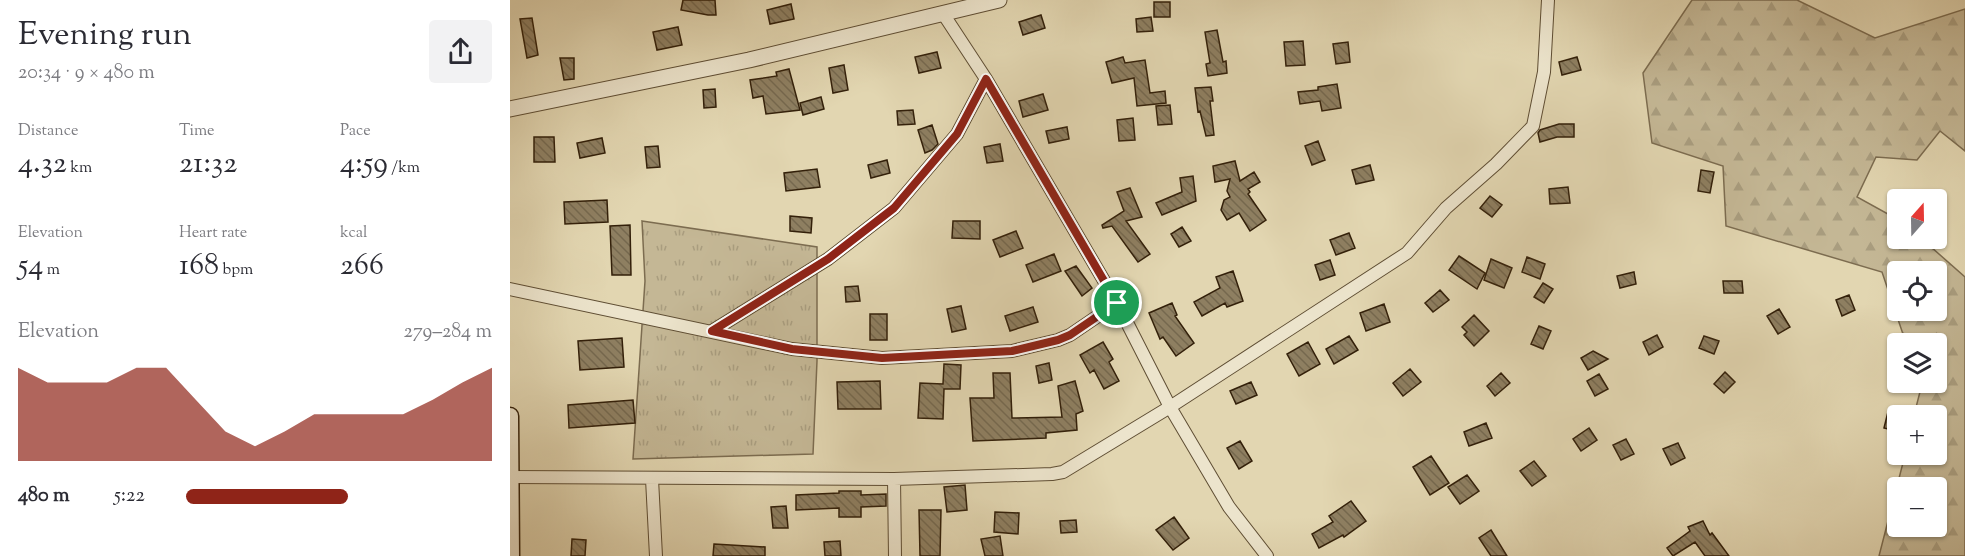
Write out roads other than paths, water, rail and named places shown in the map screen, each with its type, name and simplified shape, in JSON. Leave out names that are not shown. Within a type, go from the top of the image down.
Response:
[{"type":"main road","points":[[510,416],[511,556]]},
{"type":"street","points":[[510,108],[749,60],[999,0]]},
{"type":"street","points":[[512,477],[894,479],[1063,472],[1407,253],[1446,208],[1496,164],[1533,126],[1544,72],[1548,0]]},
{"type":"street","points":[[956,9],[986,79],[1117,303],[1170,406],[1229,507],[1266,556]]},
{"type":"street","points":[[712,331],[828,259],[894,208],[957,134],[986,79]]},
{"type":"street","points":[[510,288],[792,349],[882,358],[1012,351],[1064,337],[1117,303]]},
{"type":"street","points":[[652,479],[656,556]]},
{"type":"street","points":[[894,479],[895,556]]}]
